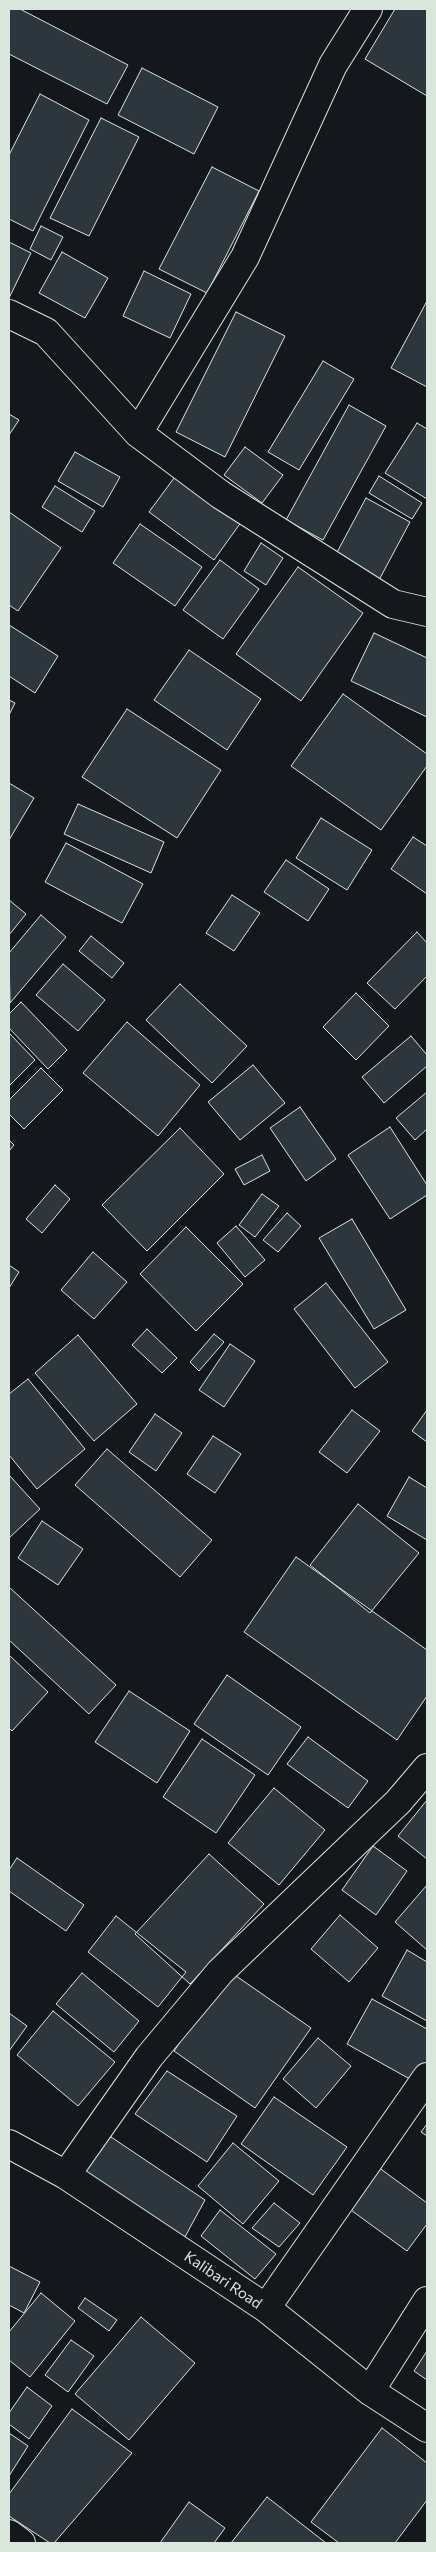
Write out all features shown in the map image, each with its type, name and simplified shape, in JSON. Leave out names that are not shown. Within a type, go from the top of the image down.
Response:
[{"type":"street","points":[[138,433],[245,257],[333,65],[368,9]]},
{"type":"street","points":[[9,314],[46,332],[138,433],[222,495],[393,604],[427,612]]},
{"type":"street","points":[[66,2175],[149,2057],[220,1972],[398,1802],[427,1768]]},
{"type":"street","points":[[266,2308],[427,2077]]},
{"type":"street","name":"Kalibari Road","points":[[9,2146],[66,2175],[266,2308],[370,2391],[427,2428]]},
{"type":"street","points":[[370,2391],[427,2301]]},
{"type":"street","points":[[9,2534],[21,2543]]},
{"type":"building","points":[[9,9],[20,9],[128,65],[107,104],[9,54]]},
{"type":"building","points":[[395,9],[427,9],[427,96],[365,59]]},
{"type":"building","points":[[142,68],[218,107],[194,154],[118,115]]},
{"type":"building","points":[[40,94],[89,120],[33,231],[9,219],[9,155]]},
{"type":"building","points":[[101,118],[139,137],[89,236],[50,218]]},
{"type":"building","points":[[212,167],[259,191],[207,293],[159,269]]},
{"type":"building","points":[[41,226],[63,237],[51,260],[30,249]]},
{"type":"building","points":[[9,242],[31,253],[9,298]]},
{"type":"building","points":[[62,252],[108,278],[85,318],[39,293]]},
{"type":"building","points":[[144,271],[191,294],[170,338],[123,316]]},
{"type":"building","points":[[427,301],[427,387],[391,368]]},
{"type":"building","points":[[236,312],[285,336],[225,457],[176,432]]},
{"type":"building","points":[[323,361],[354,379],[299,470],[268,452]]},
{"type":"building","points":[[349,405],[386,426],[323,540],[286,520]]},
{"type":"building","points":[[9,414],[19,420],[9,435]]},
{"type":"building","points":[[417,423],[427,429],[427,499],[385,473]]},
{"type":"building","points":[[245,447],[283,475],[262,503],[224,475]]},
{"type":"building","points":[[75,452],[120,477],[103,507],[58,481]]},
{"type":"building","points":[[177,474],[242,521],[214,560],[149,512]]},
{"type":"building","points":[[379,476],[422,503],[412,519],[369,493]]},
{"type":"building","points":[[55,486],[95,511],[82,532],[42,507]]},
{"type":"building","points":[[366,498],[410,522],[379,580],[335,556]]},
{"type":"building","points":[[9,512],[61,548],[18,611],[9,605]]},
{"type":"building","points":[[140,524],[202,567],[175,606],[113,563]]},
{"type":"building","points":[[261,543],[283,558],[266,585],[244,571]]},
{"type":"building","points":[[220,560],[259,589],[223,639],[183,610]]},
{"type":"building","points":[[298,567],[363,613],[301,701],[236,654]]},
{"type":"building","points":[[9,625],[58,656],[35,693],[9,676]]},
{"type":"building","points":[[374,633],[427,658],[427,717],[351,681]]},
{"type":"building","points":[[189,650],[261,699],[227,750],[154,700]]},
{"type":"building","points":[[343,694],[427,754],[427,766],[381,830],[291,766]]},
{"type":"building","points":[[9,700],[15,703],[9,715]]},
{"type":"building","points":[[127,709],[221,770],[177,838],[82,777]]},
{"type":"building","points":[[9,783],[34,798],[9,840]]},
{"type":"building","points":[[78,804],[164,842],[151,873],[64,834]]},
{"type":"building","points":[[321,818],[372,850],[347,890],[296,858]]},
{"type":"building","points":[[413,837],[427,846],[427,894],[391,869]]},
{"type":"building","points":[[66,843],[143,884],[122,923],[45,882]]},
{"type":"building","points":[[286,860],[329,889],[308,921],[264,892]]},
{"type":"building","points":[[232,895],[260,913],[234,951],[206,933]]},
{"type":"building","points":[[9,900],[26,914],[9,935]]},
{"type":"building","points":[[41,915],[66,937],[10,1003],[9,953]]},
{"type":"building","points":[[417,932],[427,943],[427,976],[395,1009],[367,983]]},
{"type":"building","points":[[91,936],[124,963],[112,978],[79,951]]},
{"type":"building","points":[[63,964],[105,1000],[78,1031],[36,995]]},
{"type":"building","points":[[180,984],[247,1046],[212,1083],[146,1020]]},
{"type":"building","points":[[356,993],[389,1026],[356,1060],[323,1027]]},
{"type":"building","points":[[21,1002],[67,1050],[48,1069],[9,1028],[9,1014]]},
{"type":"building","points":[[127,1022],[200,1085],[158,1136],[83,1073]]},
{"type":"building","points":[[9,1033],[35,1060],[9,1086]]},
{"type":"building","points":[[411,1036],[427,1055],[427,1066],[384,1103],[362,1077]]},
{"type":"building","points":[[253,1065],[285,1103],[240,1140],[208,1102]]},
{"type":"building","points":[[41,1068],[63,1090],[24,1129],[9,1114],[9,1100]]},
{"type":"building","points":[[427,1092],[427,1129],[415,1140],[396,1118]]},
{"type":"building","points":[[300,1107],[336,1159],[306,1181],[270,1128]]},
{"type":"building","points":[[390,1127],[427,1185],[427,1195],[390,1219],[348,1155]]},
{"type":"building","points":[[180,1128],[224,1174],[147,1251],[102,1205]]},
{"type":"building","points":[[9,1140],[14,1145],[9,1151]]},
{"type":"building","points":[[262,1155],[270,1171],[244,1185],[235,1169]]},
{"type":"building","points":[[55,1185],[70,1199],[42,1233],[26,1219]]},
{"type":"building","points":[[262,1194],[279,1206],[255,1237],[239,1225]]},
{"type":"building","points":[[287,1213],[301,1226],[278,1252],[263,1240]]},
{"type":"building","points":[[352,1219],[406,1310],[374,1329],[319,1238]]},
{"type":"building","points":[[236,1226],[265,1260],[245,1277],[217,1243]]},
{"type":"building","points":[[186,1227],[243,1284],[196,1331],[140,1274]]},
{"type":"building","points":[[93,1252],[127,1282],[94,1319],[61,1290]]},
{"type":"building","points":[[9,1265],[19,1272],[9,1288]]},
{"type":"building","points":[[326,1283],[388,1362],[355,1388],[294,1309]]},
{"type":"building","points":[[147,1329],[177,1358],[162,1373],[132,1345]]},
{"type":"building","points":[[214,1334],[224,1342],[199,1371],[190,1362]]},
{"type":"building","points":[[78,1335],[137,1404],[94,1441],[35,1373]]},
{"type":"building","points":[[230,1344],[255,1361],[224,1407],[199,1390]]},
{"type":"building","points":[[28,1379],[85,1449],[37,1489],[9,1455],[9,1394]]},
{"type":"building","points":[[352,1410],[380,1431],[347,1473],[319,1452]]},
{"type":"building","points":[[427,1410],[427,1442],[412,1431]]},
{"type":"building","points":[[155,1414],[182,1433],[156,1471],[129,1452]]},
{"type":"building","points":[[213,1436],[241,1454],[215,1493],[187,1474]]},
{"type":"building","points":[[107,1449],[212,1540],[180,1577],[75,1485]]},
{"type":"building","points":[[9,1475],[40,1509],[9,1538]]},
{"type":"building","points":[[409,1477],[427,1488],[427,1540],[387,1516]]},
{"type":"building","points":[[358,1504],[419,1553],[370,1613],[310,1565]]},
{"type":"building","points":[[42,1521],[83,1549],[58,1585],[18,1558]]},
{"type":"building","points":[[296,1557],[427,1650],[427,1696],[397,1740],[244,1632]]},
{"type":"building","points":[[9,1587],[116,1685],[89,1714],[9,1640]]},
{"type":"building","points":[[9,1655],[48,1692],[12,1731],[9,1728]]},
{"type":"building","points":[[227,1675],[301,1727],[268,1775],[194,1724]]},
{"type":"building","points":[[129,1691],[190,1731],[157,1783],[95,1742]]},
{"type":"building","points":[[308,1737],[368,1781],[348,1808],[287,1764]]},
{"type":"building","points":[[202,1739],[255,1775],[216,1833],[163,1797]]},
{"type":"building","points":[[274,1788],[325,1830],[279,1885],[228,1843]]},
{"type":"building","points":[[427,1800],[427,1859],[398,1836]]},
{"type":"building","points":[[373,1846],[407,1871],[376,1915],[342,1890]]},
{"type":"building","points":[[209,1854],[264,1904],[190,1984],[135,1934]]},
{"type":"building","points":[[17,1858],[84,1905],[66,1931],[9,1891],[9,1870]]},
{"type":"building","points":[[427,1885],[427,1950],[395,1922]]},
{"type":"building","points":[[340,1915],[378,1948],[349,1982],[311,1949]]},
{"type":"building","points":[[116,1916],[186,1972],[158,2007],[88,1952]]},
{"type":"building","points":[[407,1950],[427,1962],[427,2021],[382,1996]]},
{"type":"building","points":[[229,1971],[311,2028],[255,2108],[174,2051]]},
{"type":"building","points":[[82,1973],[139,2021],[114,2052],[56,2004]]},
{"type":"building","points":[[372,1999],[427,2029],[427,2064],[417,2083],[347,2044]]},
{"type":"building","points":[[53,2011],[115,2062],[78,2106],[17,2055]]},
{"type":"building","points":[[9,2013],[27,2026],[9,2051]]},
{"type":"building","points":[[318,2038],[351,2066],[316,2108],[283,2079]]},
{"type":"building","points":[[167,2071],[237,2116],[207,2162],[135,2114]]},
{"type":"building","points":[[274,2097],[347,2147],[313,2195],[241,2144]]},
{"type":"building","points":[[427,2124],[427,2136],[421,2132]]},
{"type":"building","points":[[111,2137],[205,2200],[180,2246],[75,2173]]},
{"type":"building","points":[[233,2143],[279,2181],[243,2224],[198,2186]]},
{"type":"building","points":[[374,2164],[427,2203],[427,2224],[407,2251],[344,2205]]},
{"type":"building","points":[[274,2203],[300,2223],[279,2247],[252,2228]]},
{"type":"building","points":[[220,2210],[276,2254],[255,2279],[201,2236]]},
{"type":"building","points":[[9,2266],[40,2282],[24,2313],[9,2305]]},
{"type":"building","points":[[41,2293],[75,2321],[30,2377],[9,2360],[9,2332]]},
{"type":"building","points":[[85,2298],[117,2320],[109,2331],[78,2308]]},
{"type":"building","points":[[141,2317],[195,2363],[129,2440],[75,2394]]},
{"type":"building","points":[[71,2340],[94,2356],[68,2392],[45,2375]]},
{"type":"building","points":[[427,2351],[427,2380],[414,2371]]},
{"type":"building","points":[[27,2387],[52,2406],[29,2439],[9,2424],[9,2413]]},
{"type":"building","points":[[72,2409],[132,2453],[54,2543],[50,2543],[9,2516],[9,2494]]},
{"type":"building","points":[[382,2428],[427,2463],[427,2500],[395,2543],[339,2543],[311,2522]]},
{"type":"building","points":[[9,2433],[28,2446],[9,2476]]},
{"type":"building","points":[[267,2497],[326,2543],[231,2543]]},
{"type":"building","points":[[189,2502],[225,2528],[214,2543],[160,2543]]}]
